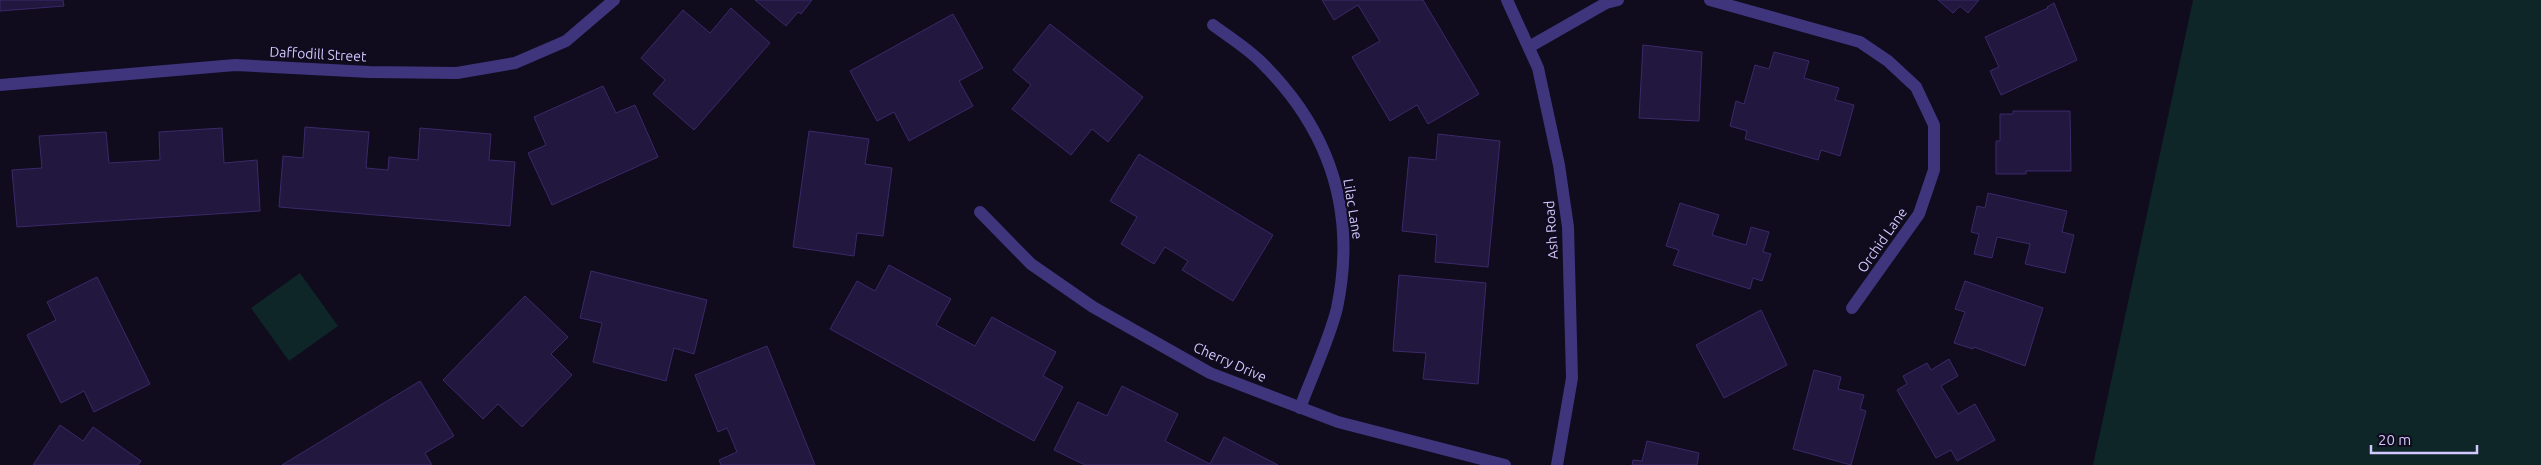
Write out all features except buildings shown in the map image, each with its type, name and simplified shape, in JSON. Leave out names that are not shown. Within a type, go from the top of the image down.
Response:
[{"type":"street","name":"Daffodill Street","points":[[0,85],[235,65],[369,72],[457,73],[515,64],[566,41],[614,0]]},
{"type":"street","name":"Ash Road","points":[[1507,0],[1538,68],[1559,165],[1568,227],[1572,378],[1557,465]]},
{"type":"street","points":[[1528,47],[1606,3],[1618,0]]},
{"type":"street","name":"Orchid Lane","points":[[1710,0],[1860,42],[1888,61],[1916,87],[1934,125],[1934,170],[1919,214],[1852,308]]},
{"type":"street","name":"Lilac Lane","points":[[1213,25],[1260,61],[1294,98],[1322,144],[1337,189],[1344,249],[1336,309],[1300,408]]},
{"type":"street","name":"Cherry Drive","points":[[980,212],[1031,264],[1093,307],[1210,372],[1338,422],[1505,465]]},
{"type":"green space","points":[[2193,0],[2541,0],[2541,465],[2093,465]]},
{"type":"green space","points":[[300,273],[338,326],[289,361],[251,308]]}]
